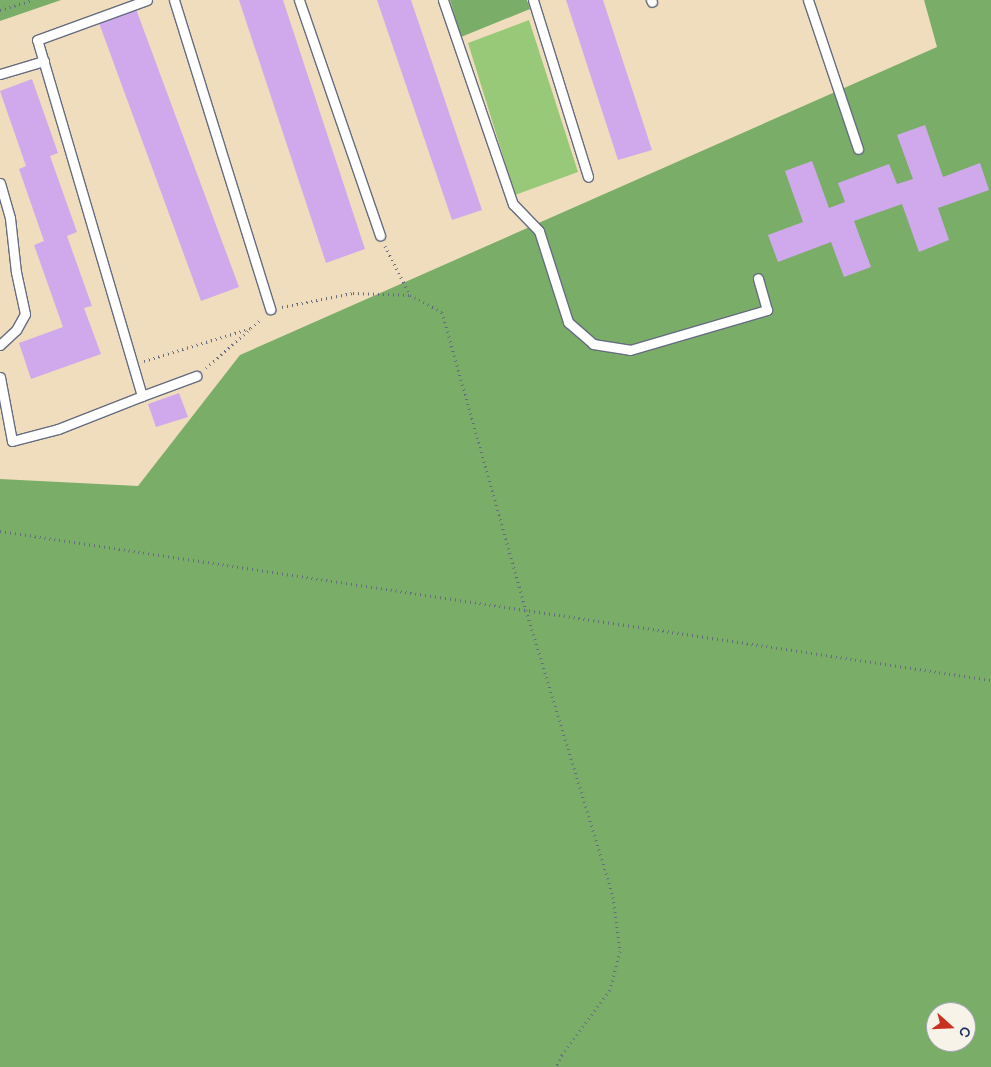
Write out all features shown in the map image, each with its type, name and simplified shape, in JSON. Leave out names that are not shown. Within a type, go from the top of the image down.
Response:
[{"type":"lane","points":[[142,396],[37,40],[147,0]]},
{"type":"lane","points":[[174,0],[270,309]]},
{"type":"lane","points":[[298,0],[380,235]]},
{"type":"lane","points":[[443,0],[513,204],[539,232],[568,322],[593,344],[630,350],[767,310],[758,278]]},
{"type":"lane","points":[[533,0],[588,177]]},
{"type":"lane","points":[[808,0],[858,149]]},
{"type":"lane","points":[[0,74],[44,61]]},
{"type":"lane","points":[[0,183],[10,218],[16,272],[26,314],[16,330],[0,345]]},
{"type":"lane","points":[[0,377],[12,441],[58,429],[196,376]]},
{"type":"path","points":[[0,10],[32,0]]},
{"type":"path","points":[[380,235],[410,295]]},
{"type":"path","points":[[196,376],[254,328],[270,309],[353,293],[410,295],[442,312],[526,610],[612,897],[620,951],[610,990],[562,1055],[556,1067]]},
{"type":"path","points":[[133,364],[254,328]]},
{"type":"path","points":[[0,531],[991,680]]},
{"type":"green space","points":[[0,0],[61,0],[0,21]]},
{"type":"green space","points":[[450,0],[527,0],[530,9],[461,37]]},
{"type":"green space","points":[[924,0],[991,0],[991,1067],[0,1067],[0,479],[138,486],[240,355],[937,47]]},
{"type":"green space","points":[[529,20],[578,172],[515,195],[468,43]]},
{"type":"building","points":[[239,0],[283,0],[365,249],[326,263]]},
{"type":"building","points":[[377,0],[411,0],[482,210],[452,220]]},
{"type":"building","points":[[566,0],[603,0],[652,150],[618,160]]},
{"type":"building","points":[[136,9],[239,287],[201,301],[99,23]]},
{"type":"building","points":[[32,79],[58,153],[50,156],[77,232],[67,236],[92,306],[84,308],[101,354],[31,379],[19,343],[63,327],[34,245],[44,241],[19,169],[26,166],[0,91]]},
{"type":"building","points":[[925,125],[943,177],[980,163],[989,190],[938,208],[949,240],[919,252],[902,204],[854,221],[871,267],[844,277],[831,242],[778,262],[768,235],[803,222],[785,171],[812,161],[829,208],[845,202],[838,183],[889,164],[897,184],[913,179],[897,135]]},
{"type":"building","points":[[179,393],[188,417],[156,427],[148,404]]}]
